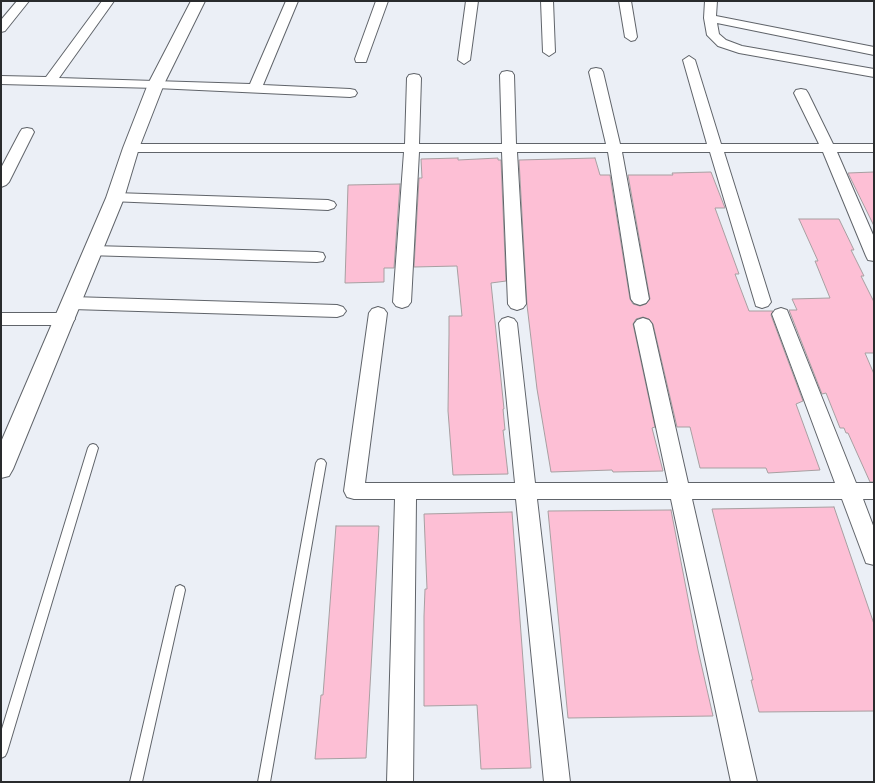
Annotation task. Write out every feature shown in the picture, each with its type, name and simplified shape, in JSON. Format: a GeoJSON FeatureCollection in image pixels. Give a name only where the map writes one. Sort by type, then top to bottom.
{"type":"FeatureCollection","features":[{"type":"Feature","properties":{"kind":"street"},"geometry":{"type":"LineString","coordinates":[[1,28],[23,1]]}},
{"type":"Feature","properties":{"kind":"street"},"geometry":{"type":"LineString","coordinates":[[50,81],[108,1]]}},
{"type":"Feature","properties":{"kind":"street"},"geometry":{"type":"LineString","coordinates":[[1,469],[69,311],[115,198],[131,148],[156,84],[198,1]]}},
{"type":"Feature","properties":{"kind":"street"},"geometry":{"type":"LineString","coordinates":[[255,88],[292,1]]}},
{"type":"Feature","properties":{"kind":"street"},"geometry":{"type":"LineString","coordinates":[[361,59],[382,1]]}},
{"type":"Feature","properties":{"kind":"street"},"geometry":{"type":"LineString","coordinates":[[464,60],[472,1]]}},
{"type":"Feature","properties":{"kind":"street"},"geometry":{"type":"LineString","coordinates":[[547,1],[549,52]]}},
{"type":"Feature","properties":{"kind":"street"},"geometry":{"type":"LineString","coordinates":[[625,1],[631,37]]}},
{"type":"Feature","properties":{"kind":"street"},"geometry":{"type":"LineString","coordinates":[[711,1],[710,18],[714,35],[722,43],[739,49],[784,58],[874,73]]}},
{"type":"Feature","properties":{"kind":"street"},"geometry":{"type":"LineString","coordinates":[[710,18],[874,51]]}},
{"type":"Feature","properties":{"kind":"street"},"geometry":{"type":"LineString","coordinates":[[689,60],[762,302]]}},
{"type":"Feature","properties":{"kind":"street"},"geometry":{"type":"LineString","coordinates":[[596,72],[614,147],[640,299]]}},
{"type":"Feature","properties":{"kind":"street"},"geometry":{"type":"LineString","coordinates":[[507,74],[509,148],[517,304]]}},
{"type":"Feature","properties":{"kind":"street"},"geometry":{"type":"LineString","coordinates":[[402,302],[412,147],[414,78]]}},
{"type":"Feature","properties":{"kind":"street"},"geometry":{"type":"LineString","coordinates":[[1,80],[156,84],[350,92]]}},
{"type":"Feature","properties":{"kind":"street"},"geometry":{"type":"LineString","coordinates":[[801,93],[828,148],[874,256]]}},
{"type":"Feature","properties":{"kind":"street"},"geometry":{"type":"LineString","coordinates":[[1,182],[27,132]]}},
{"type":"Feature","properties":{"kind":"street"},"geometry":{"type":"LineString","coordinates":[[131,148],[874,148]]}},
{"type":"Feature","properties":{"kind":"street"},"geometry":{"type":"LineString","coordinates":[[115,198],[328,205]]}},
{"type":"Feature","properties":{"kind":"street"},"geometry":{"type":"LineString","coordinates":[[93,251],[318,257]]}},
{"type":"Feature","properties":{"kind":"street"},"geometry":{"type":"LineString","coordinates":[[1,319],[69,311],[337,311]]}},
{"type":"Feature","properties":{"kind":"street"},"geometry":{"type":"LineString","coordinates":[[378,313],[354,490],[874,491]]}},
{"type":"Feature","properties":{"kind":"street"},"geometry":{"type":"LineString","coordinates":[[781,314],[874,556]]}},
{"type":"Feature","properties":{"kind":"street"},"geometry":{"type":"LineString","coordinates":[[508,323],[557,782]]}},
{"type":"Feature","properties":{"kind":"street"},"geometry":{"type":"LineString","coordinates":[[643,324],[744,782]]}},
{"type":"Feature","properties":{"kind":"street"},"geometry":{"type":"LineString","coordinates":[[400,782],[406,491]]}},
{"type":"Feature","properties":{"kind":"lane"},"geometry":{"type":"LineString","coordinates":[[1,752],[93,448]]}},
{"type":"Feature","properties":{"kind":"lane"},"geometry":{"type":"LineString","coordinates":[[264,782],[321,463]]}},
{"type":"Feature","properties":{"kind":"lane"},"geometry":{"type":"LineString","coordinates":[[136,782],[180,590]]}},
{"type":"Feature","properties":{"kind":"building"},"geometry":{"type":"Polygon","coordinates":[[[458,158],[458,160],[498,158],[498,160],[501,160],[506,281],[491,283],[504,409],[505,430],[503,430],[508,474],[453,475],[448,411],[449,316],[462,316],[457,266],[414,267],[419,178],[422,178],[421,159],[458,158]]]}},
{"type":"Feature","properties":{"kind":"building"},"geometry":{"type":"Polygon","coordinates":[[[595,158],[600,175],[610,175],[630,299],[633,304],[640,306],[646,304],[650,299],[628,175],[673,175],[672,173],[711,172],[725,208],[715,208],[739,274],[735,274],[749,311],[773,311],[771,315],[803,401],[796,404],[820,470],[768,473],[766,468],[700,468],[690,427],[677,427],[653,324],[649,319],[643,317],[636,319],[633,324],[655,427],[652,428],[663,471],[613,472],[612,470],[551,472],[537,389],[527,305],[519,160],[595,158]]]}},
{"type":"Feature","properties":{"kind":"building"},"geometry":{"type":"Polygon","coordinates":[[[874,172],[874,226],[848,173],[874,172]]]}},
{"type":"Feature","properties":{"kind":"building"},"geometry":{"type":"Polygon","coordinates":[[[400,184],[394,268],[384,268],[384,282],[345,283],[348,185],[400,184]]]}},
{"type":"Feature","properties":{"kind":"building"},"geometry":{"type":"Polygon","coordinates":[[[799,219],[839,219],[854,250],[851,250],[864,276],[861,276],[874,302],[874,353],[865,353],[874,374],[874,482],[870,482],[848,433],[846,433],[844,428],[840,428],[826,393],[822,394],[789,310],[797,310],[792,299],[830,298],[815,261],[818,261],[799,219]]]}},
{"type":"Feature","properties":{"kind":"building"},"geometry":{"type":"Polygon","coordinates":[[[834,507],[874,624],[874,711],[759,712],[751,680],[753,680],[712,509],[834,507]]]}},
{"type":"Feature","properties":{"kind":"building"},"geometry":{"type":"Polygon","coordinates":[[[671,510],[698,650],[713,716],[568,718],[548,511],[671,510]]]}},
{"type":"Feature","properties":{"kind":"building"},"geometry":{"type":"Polygon","coordinates":[[[512,512],[531,768],[481,769],[477,705],[424,706],[424,616],[425,589],[427,589],[424,514],[512,512]]]}},
{"type":"Feature","properties":{"kind":"building"},"geometry":{"type":"Polygon","coordinates":[[[336,526],[379,526],[366,758],[315,759],[321,695],[323,695],[336,526]]]}}]}
